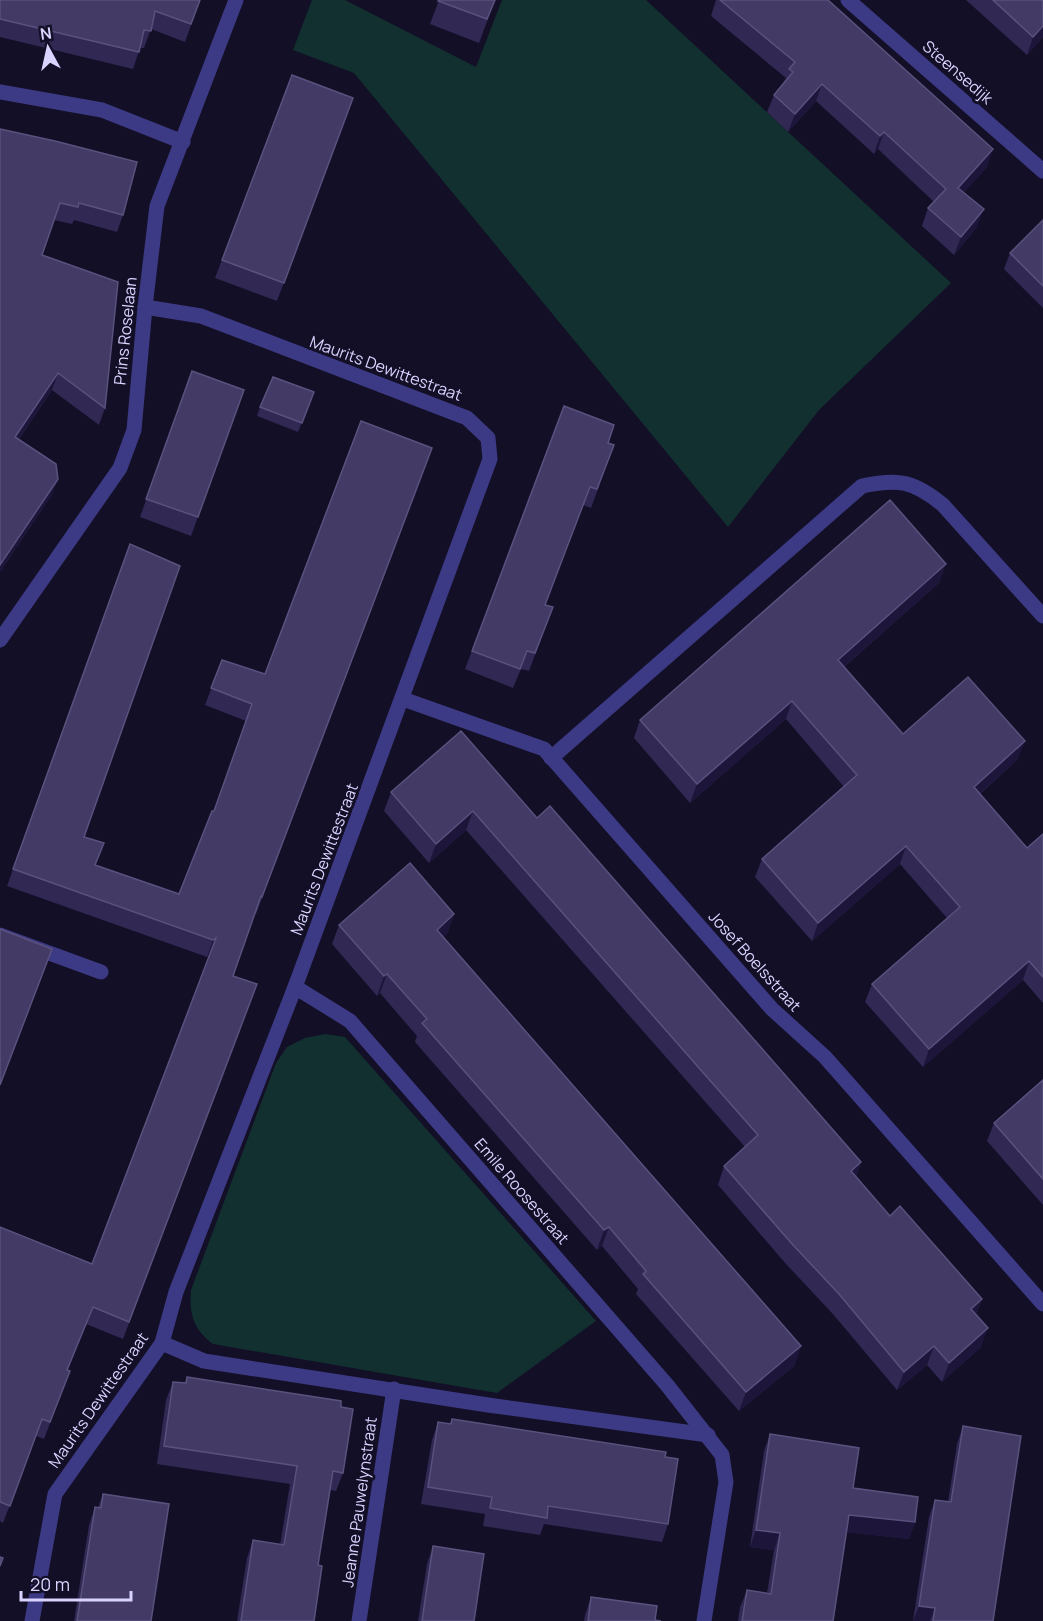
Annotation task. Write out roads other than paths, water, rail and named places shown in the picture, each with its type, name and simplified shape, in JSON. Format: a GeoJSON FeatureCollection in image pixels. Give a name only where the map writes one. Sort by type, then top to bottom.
{"type":"FeatureCollection","features":[{"type":"Feature","properties":{"kind":"street","name":"Prins Roselaan"},"geometry":{"type":"LineString","coordinates":[[0,640],[120,468],[134,429],[157,206],[236,0]]}},
{"type":"Feature","properties":{"kind":"street","name":"Steensedijk"},"geometry":{"type":"LineString","coordinates":[[848,0],[1040,163]]}},
{"type":"Feature","properties":{"kind":"street"},"geometry":{"type":"LineString","coordinates":[[0,92],[102,110],[183,142]]}},
{"type":"Feature","properties":{"kind":"street","name":"Maurits Dewittestraat"},"geometry":{"type":"LineString","coordinates":[[32,1621],[55,1494],[162,1343],[176,1292],[295,987],[490,459],[488,438],[467,418],[201,316],[145,307]]}},
{"type":"Feature","properties":{"kind":"street"},"geometry":{"type":"LineString","coordinates":[[551,758],[862,486],[883,481],[905,482],[925,490],[943,505],[1043,616]]}},
{"type":"Feature","properties":{"kind":"street","name":"Josef Boelsstraat"},"geometry":{"type":"LineString","coordinates":[[403,699],[544,749],[772,1009],[825,1057],[1043,1304]]}},
{"type":"Feature","properties":{"kind":"street"},"geometry":{"type":"LineString","coordinates":[[0,935],[101,972]]}},
{"type":"Feature","properties":{"kind":"street","name":"Emile Roosestraat"},"geometry":{"type":"LineString","coordinates":[[295,987],[350,1021],[667,1384],[722,1455],[726,1482],[704,1621]]}},
{"type":"Feature","properties":{"kind":"street"},"geometry":{"type":"LineString","coordinates":[[162,1343],[204,1361],[488,1405],[708,1435]]}},
{"type":"Feature","properties":{"kind":"street","name":"Jeanne Pauwelynstraat"},"geometry":{"type":"LineString","coordinates":[[359,1621],[394,1389]]}}]}
